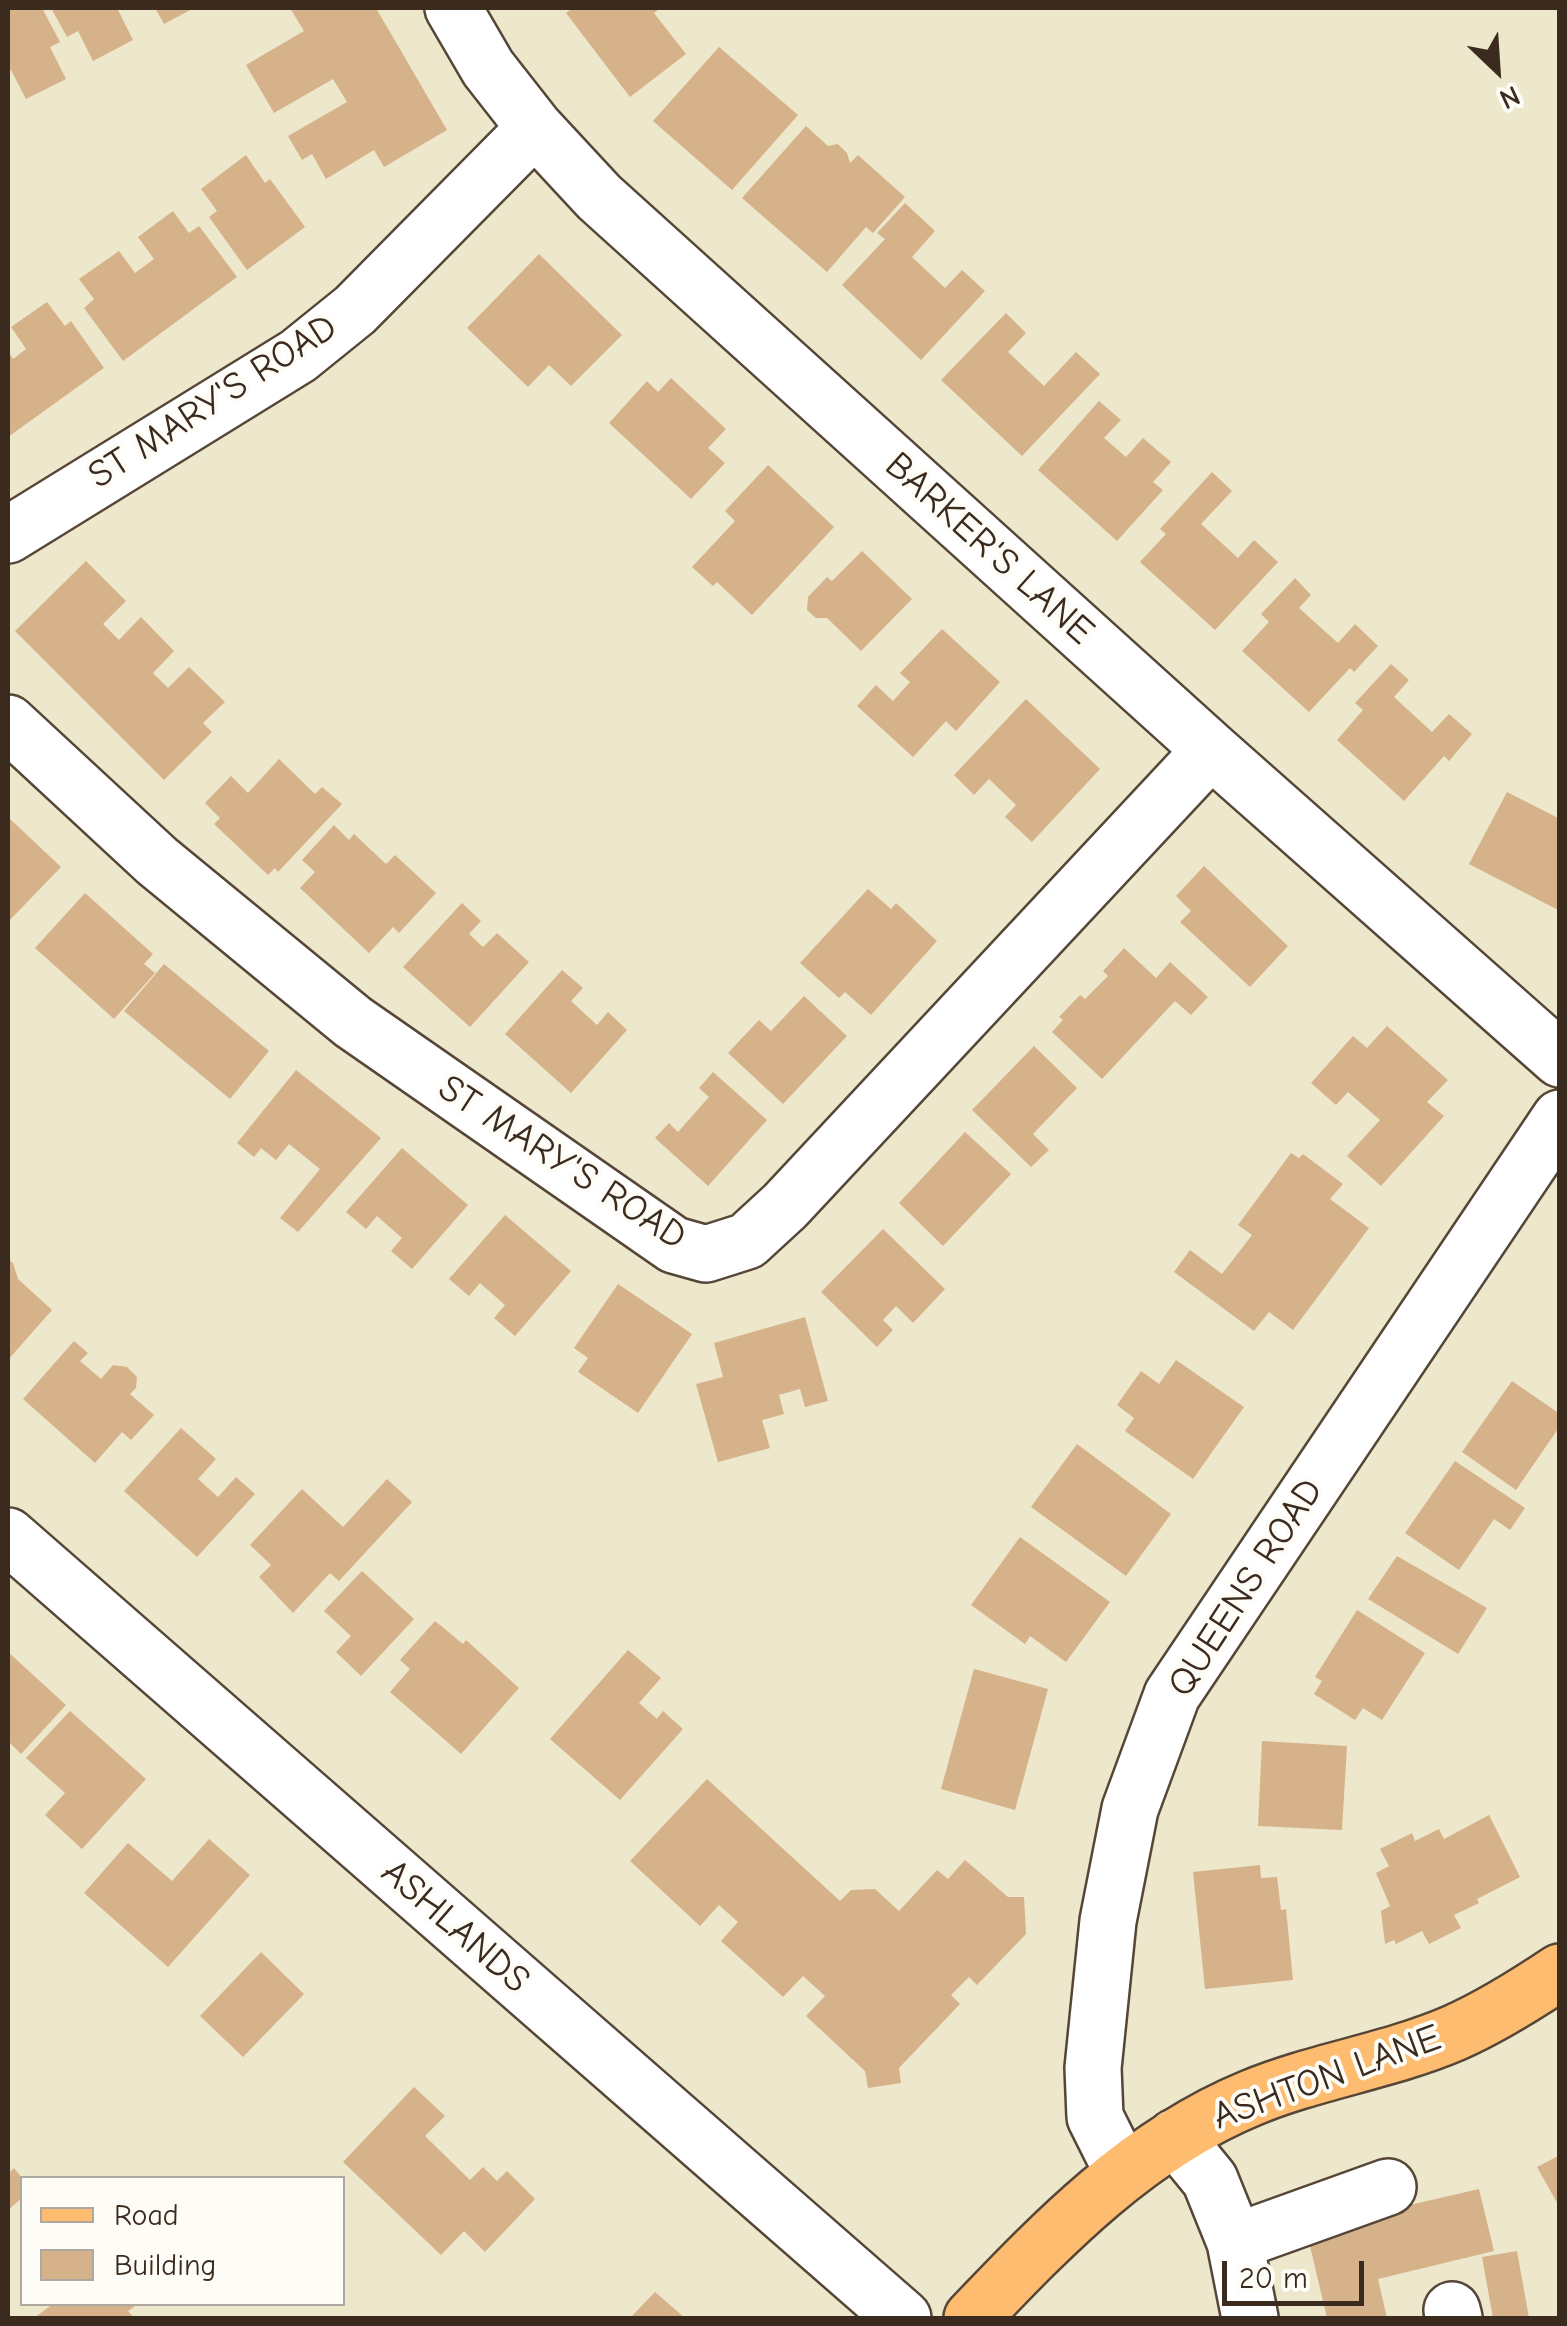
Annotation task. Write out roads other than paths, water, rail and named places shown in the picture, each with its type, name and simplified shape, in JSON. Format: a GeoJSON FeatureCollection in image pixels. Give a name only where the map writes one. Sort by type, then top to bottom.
{"type":"FeatureCollection","features":[{"type":"Feature","properties":{"kind":"main road","name":"ASHTON LANE"},"geometry":{"type":"LineString","coordinates":[[972,2318],[1027,2261],[1123,2173],[1175,2137],[1251,2098],[1455,2033],[1560,1972]]}},
{"type":"Feature","properties":{"kind":"street","name":"BARKER'S LANE"},"geometry":{"type":"LineString","coordinates":[[453,8],[488,68],[599,197],[1210,750],[1560,1059]]}},
{"type":"Feature","properties":{"kind":"street","name":"ST MARY'S ROAD"},"geometry":{"type":"LineString","coordinates":[[8,536],[298,356],[355,310],[536,128]]}},
{"type":"Feature","properties":{"kind":"street","name":"ST MARY'S ROAD"},"geometry":{"type":"LineString","coordinates":[[8,723],[157,861],[353,1022],[674,1245],[706,1254],[747,1242],[785,1206],[1210,750]]}},
{"type":"Feature","properties":{"kind":"street","name":"QUEENS ROAD"},"geometry":{"type":"LineString","coordinates":[[1123,2173],[1096,2116],[1093,2068],[1108,1922],[1130,1809],[1172,1694],[1560,1118]]}},
{"type":"Feature","properties":{"kind":"street","name":"ASHLANDS"},"geometry":{"type":"LineString","coordinates":[[8,1536],[903,2318]]}},
{"type":"Feature","properties":{"kind":"street"},"geometry":{"type":"LineString","coordinates":[[1175,2137],[1210,2180],[1235,2242],[1250,2318]]}},
{"type":"Feature","properties":{"kind":"street"},"geometry":{"type":"LineString","coordinates":[[1235,2242],[1388,2186]]}}]}
